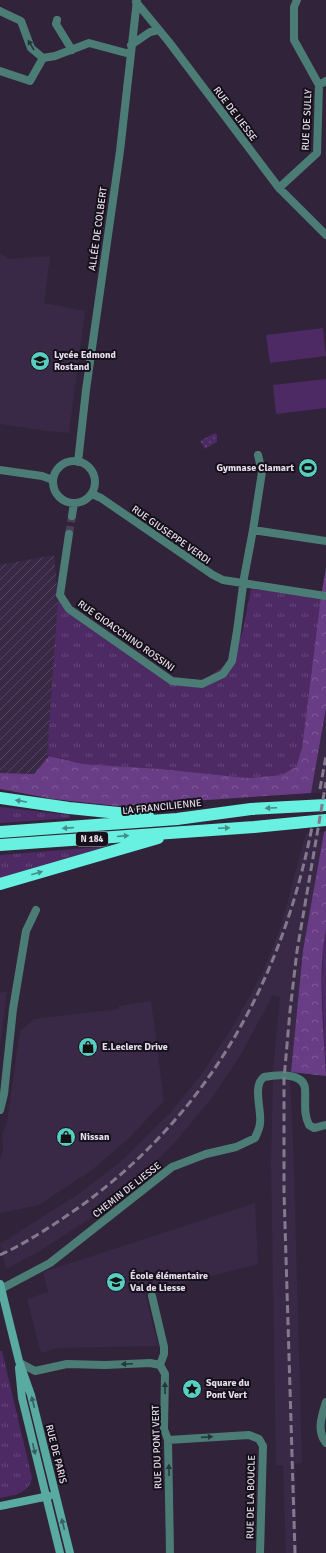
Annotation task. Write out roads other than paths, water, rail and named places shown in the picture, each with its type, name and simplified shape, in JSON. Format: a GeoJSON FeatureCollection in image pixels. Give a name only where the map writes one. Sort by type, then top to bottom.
{"type":"FeatureCollection","features":[{"type":"Feature","properties":{"kind":"highway"},"geometry":{"type":"LineString","coordinates":[[0,798],[69,808],[177,819]]}},
{"type":"Feature","properties":{"kind":"highway","name":"LA FRANCILIENNE"},"geometry":{"type":"LineString","coordinates":[[0,832],[177,819],[251,810],[326,805]]}},
{"type":"Feature","properties":{"kind":"highway","name":"N 184"},"geometry":{"type":"LineString","coordinates":[[0,845],[326,820]]}},
{"type":"Feature","properties":{"kind":"highway"},"geometry":{"type":"LineString","coordinates":[[0,884],[185,831]]}},
{"type":"Feature","properties":{"kind":"main road","name":"RUE DE PARIS"},"geometry":{"type":"LineString","coordinates":[[1,1287],[19,1362],[31,1395],[70,1553]]}},
{"type":"Feature","properties":{"kind":"main road","name":"RUE DE PARIS"},"geometry":{"type":"LineString","coordinates":[[19,1362],[22,1398],[60,1553]]}},
{"type":"Feature","properties":{"kind":"main road"},"geometry":{"type":"LineString","coordinates":[[0,1506],[56,1494]]}},
{"type":"Feature","properties":{"kind":"street","name":"RUE DE SULLY"},"geometry":{"type":"LineString","coordinates":[[279,188],[317,153],[323,83],[294,40],[294,7],[297,0]]}},
{"type":"Feature","properties":{"kind":"street","name":"RUE DE LIESSE"},"geometry":{"type":"LineString","coordinates":[[136,1],[279,188],[326,235]]}},
{"type":"Feature","properties":{"kind":"street","name":"ALLÉE DE COLBERT"},"geometry":{"type":"LineString","coordinates":[[78,462],[86,390],[120,151],[136,1]]}},
{"type":"Feature","properties":{"kind":"street"},"geometry":{"type":"LineString","coordinates":[[0,11],[21,22],[31,48],[43,58],[56,56],[89,43],[130,54]]}},
{"type":"Feature","properties":{"kind":"street"},"geometry":{"type":"LineString","coordinates":[[57,20],[56,24],[72,50]]}},
{"type":"Feature","properties":{"kind":"street"},"geometry":{"type":"LineString","coordinates":[[132,45],[150,32],[159,30]]}},
{"type":"Feature","properties":{"kind":"street"},"geometry":{"type":"LineString","coordinates":[[0,70],[30,81],[43,58]]}},
{"type":"Feature","properties":{"kind":"street","name":"RUE GIOACCHINO ROSSINI"},"geometry":{"type":"LineString","coordinates":[[69,534],[60,595],[69,609],[172,681],[202,684],[223,674],[232,661],[243,583],[262,472],[258,456]]}},
{"type":"Feature","properties":{"kind":"street"},"geometry":{"type":"LineString","coordinates":[[78,462],[85,464],[90,469],[94,475],[95,482],[92,494],[85,500],[74,503],[64,500],[58,495],[53,480],[58,468],[64,464],[78,462]]}},
{"type":"Feature","properties":{"kind":"street"},"geometry":{"type":"LineString","coordinates":[[0,470],[42,476],[53,480]]}},
{"type":"Feature","properties":{"kind":"street","name":"RUE GIUSEPPE VERDI"},"geometry":{"type":"LineString","coordinates":[[92,494],[101,498],[213,576],[223,580],[326,596]]}},
{"type":"Feature","properties":{"kind":"street"},"geometry":{"type":"LineString","coordinates":[[72,516],[74,503]]}},
{"type":"Feature","properties":{"kind":"street"},"geometry":{"type":"LineString","coordinates":[[253,530],[326,541]]}},
{"type":"Feature","properties":{"kind":"street"},"geometry":{"type":"LineString","coordinates":[[0,1110],[4,1094],[13,1010],[26,931],[36,910]]}},
{"type":"Feature","properties":{"kind":"street","name":"CHEMIN DE LIESSE"},"geometry":{"type":"LineString","coordinates":[[1,1287],[50,1263],[172,1167],[206,1154],[236,1147],[255,1138],[260,1124],[259,1082],[264,1077],[290,1076],[300,1080],[305,1087],[304,1112],[309,1125],[314,1128],[326,1125]]}},
{"type":"Feature","properties":{"kind":"street","name":"RUE DU PONT VERT"},"geometry":{"type":"LineString","coordinates":[[152,1296],[164,1347],[164,1354],[160,1366],[165,1374],[164,1429],[168,1440],[170,1553]]}},
{"type":"Feature","properties":{"kind":"street"},"geometry":{"type":"LineString","coordinates":[[19,1362],[36,1371],[59,1365],[150,1363],[160,1366]]}},
{"type":"Feature","properties":{"kind":"street"},"geometry":{"type":"LineString","coordinates":[[326,1402],[320,1420],[323,1439],[326,1443]]}},
{"type":"Feature","properties":{"kind":"street","name":"RUE DE LA BOUCLE"},"geometry":{"type":"LineString","coordinates":[[168,1440],[249,1435],[259,1439],[263,1446],[260,1553]]}},
{"type":"Feature","properties":{"kind":"tunnel"},"geometry":{"type":"LineString","coordinates":[[69,534],[72,516]]}},
{"type":"Feature","properties":{"kind":"railway"},"geometry":{"type":"LineString","coordinates":[[320,789],[326,756]]}},
{"type":"Feature","properties":{"kind":"railway"},"geometry":{"type":"LineString","coordinates":[[295,1553],[284,1192],[284,1079],[297,951],[326,782]]}},
{"type":"Feature","properties":{"kind":"railway"},"geometry":{"type":"LineString","coordinates":[[0,1255],[11,1250],[65,1217],[85,1203],[130,1166],[169,1126],[204,1083],[234,1037],[260,988],[282,937],[299,883],[312,827]]}},
{"type":"Feature","properties":{"kind":"place","name":"Lycée Edmond Rostand"},"geometry":{"type":"Point","coordinates":[40,361]}},
{"type":"Feature","properties":{"kind":"place","name":"Gymnase Clamart"},"geometry":{"type":"Point","coordinates":[308,468]}},
{"type":"Feature","properties":{"kind":"place","name":"E.Leclerc Drive"},"geometry":{"type":"Point","coordinates":[88,1047]}},
{"type":"Feature","properties":{"kind":"place","name":"Nissan"},"geometry":{"type":"Point","coordinates":[66,1137]}},
{"type":"Feature","properties":{"kind":"place","name":"École élémentaire Val de Liesse"},"geometry":{"type":"Point","coordinates":[116,1282]}},
{"type":"Feature","properties":{"kind":"place","name":"Square du Pont Vert"},"geometry":{"type":"Point","coordinates":[192,1389]}}]}
